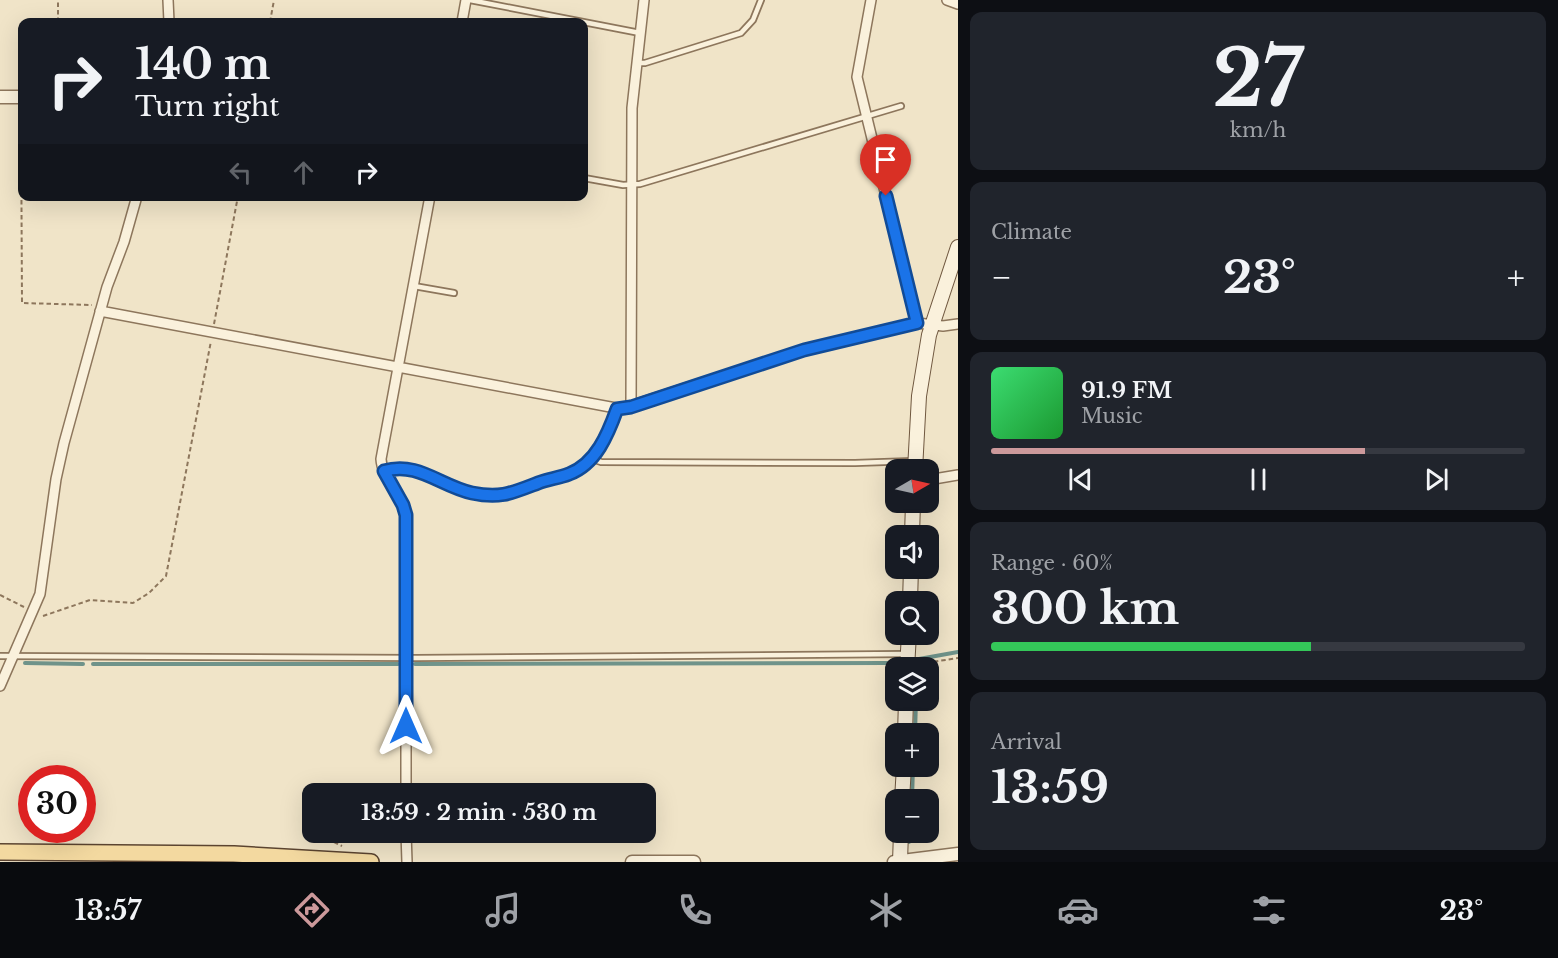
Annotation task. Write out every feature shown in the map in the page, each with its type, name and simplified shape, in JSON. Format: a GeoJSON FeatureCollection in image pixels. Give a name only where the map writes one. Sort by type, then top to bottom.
{"type":"FeatureCollection","features":[{"type":"Feature","properties":{"kind":"main road"},"geometry":{"type":"LineString","coordinates":[[915,459],[924,324],[958,247]]}},
{"type":"Feature","properties":{"kind":"main road"},"geometry":{"type":"LineString","coordinates":[[900,862],[901,843]]}},
{"type":"Feature","properties":{"kind":"main road"},"geometry":{"type":"LineString","coordinates":[[0,852],[234,854],[369,862]]}},
{"type":"Feature","properties":{"kind":"street"},"geometry":{"type":"LineString","coordinates":[[168,0],[169,18]]}},
{"type":"Feature","properties":{"kind":"street"},"geometry":{"type":"LineString","coordinates":[[463,18],[468,0]]}},
{"type":"Feature","properties":{"kind":"street"},"geometry":{"type":"LineString","coordinates":[[631,407],[632,99],[644,0]]}},
{"type":"Feature","properties":{"kind":"street"},"geometry":{"type":"LineString","coordinates":[[871,0],[856,71],[924,324]]}},
{"type":"Feature","properties":{"kind":"street"},"geometry":{"type":"LineString","coordinates":[[947,0],[958,4]]}},
{"type":"Feature","properties":{"kind":"street"},"geometry":{"type":"LineString","coordinates":[[0,97],[18,98]]}},
{"type":"Feature","properties":{"kind":"street"},"geometry":{"type":"LineString","coordinates":[[0,686],[34,612],[42,579],[56,480],[101,309],[135,201]]}},
{"type":"Feature","properties":{"kind":"street"},"geometry":{"type":"LineString","coordinates":[[406,783],[406,515],[384,471],[381,459],[429,201]]}},
{"type":"Feature","properties":{"kind":"street"},"geometry":{"type":"LineString","coordinates":[[101,309],[212,334],[617,409],[631,407],[804,350],[924,324],[958,324]]}},
{"type":"Feature","properties":{"kind":"street"},"geometry":{"type":"LineString","coordinates":[[384,471],[393,468],[420,470],[470,492],[505,496],[571,474],[591,459],[605,440],[617,409]]}},
{"type":"Feature","properties":{"kind":"street"},"geometry":{"type":"LineString","coordinates":[[939,478],[958,475]]}},
{"type":"Feature","properties":{"kind":"street"},"geometry":{"type":"LineString","coordinates":[[406,843],[407,862]]}},
{"type":"Feature","properties":{"kind":"street"},"geometry":{"type":"LineString","coordinates":[[894,862],[958,854]]}},
{"type":"Feature","properties":{"kind":"street"},"geometry":{"type":"LineString","coordinates":[[369,862],[378,862]]}},
{"type":"Feature","properties":{"kind":"street"},"geometry":{"type":"LineString","coordinates":[[632,862],[694,862]]}},
{"type":"Feature","properties":{"kind":"lane"},"geometry":{"type":"LineString","coordinates":[[468,0],[562,18]]}},
{"type":"Feature","properties":{"kind":"lane"},"geometry":{"type":"LineString","coordinates":[[637,63],[645,63],[741,33],[753,20],[761,0]]}},
{"type":"Feature","properties":{"kind":"lane"},"geometry":{"type":"LineString","coordinates":[[588,23],[640,33]]}},
{"type":"Feature","properties":{"kind":"lane"},"geometry":{"type":"LineString","coordinates":[[588,179],[632,186],[867,118],[901,106]]}},
{"type":"Feature","properties":{"kind":"lane"},"geometry":{"type":"LineString","coordinates":[[414,286],[454,293]]}},
{"type":"Feature","properties":{"kind":"lane"},"geometry":{"type":"LineString","coordinates":[[591,459],[601,462],[885,465]]}},
{"type":"Feature","properties":{"kind":"lane"},"geometry":{"type":"LineString","coordinates":[[0,656],[885,662]]}},
{"type":"Feature","properties":{"kind":"path"},"geometry":{"type":"LineString","coordinates":[[58,0],[58,18]]}},
{"type":"Feature","properties":{"kind":"path"},"geometry":{"type":"LineString","coordinates":[[271,18],[274,0]]}},
{"type":"Feature","properties":{"kind":"path"},"geometry":{"type":"LineString","coordinates":[[22,201],[22,303],[101,309]]}},
{"type":"Feature","properties":{"kind":"path"},"geometry":{"type":"LineString","coordinates":[[0,595],[34,612],[50,615],[90,600],[133,603],[149,593],[166,576],[237,201]]}},
{"type":"Feature","properties":{"kind":"path"},"geometry":{"type":"LineString","coordinates":[[939,660],[958,658]]}},
{"type":"Feature","properties":{"kind":"waterway"},"geometry":{"type":"LineString","coordinates":[[930,657],[958,652]]}},
{"type":"Feature","properties":{"kind":"waterway"},"geometry":{"type":"LineString","coordinates":[[25,663],[83,664]]}},
{"type":"Feature","properties":{"kind":"waterway"},"geometry":{"type":"LineString","coordinates":[[415,664],[885,663]]}},
{"type":"Feature","properties":{"kind":"waterway"},"geometry":{"type":"LineString","coordinates":[[93,664],[398,664]]}},
{"type":"Feature","properties":{"kind":"waterway"},"geometry":{"type":"LineString","coordinates":[[915,723],[916,711]]}},
{"type":"Feature","properties":{"kind":"waterway"},"geometry":{"type":"LineString","coordinates":[[912,789],[913,777]]}},
{"type":"Feature","properties":{"kind":"route"},"geometry":{"type":"LineString","coordinates":[[406,726],[406,515],[384,471],[393,468],[420,470],[470,492],[509,495],[571,474],[591,459],[605,440],[617,409],[631,407],[804,350],[917,323],[886,196]]}}]}
